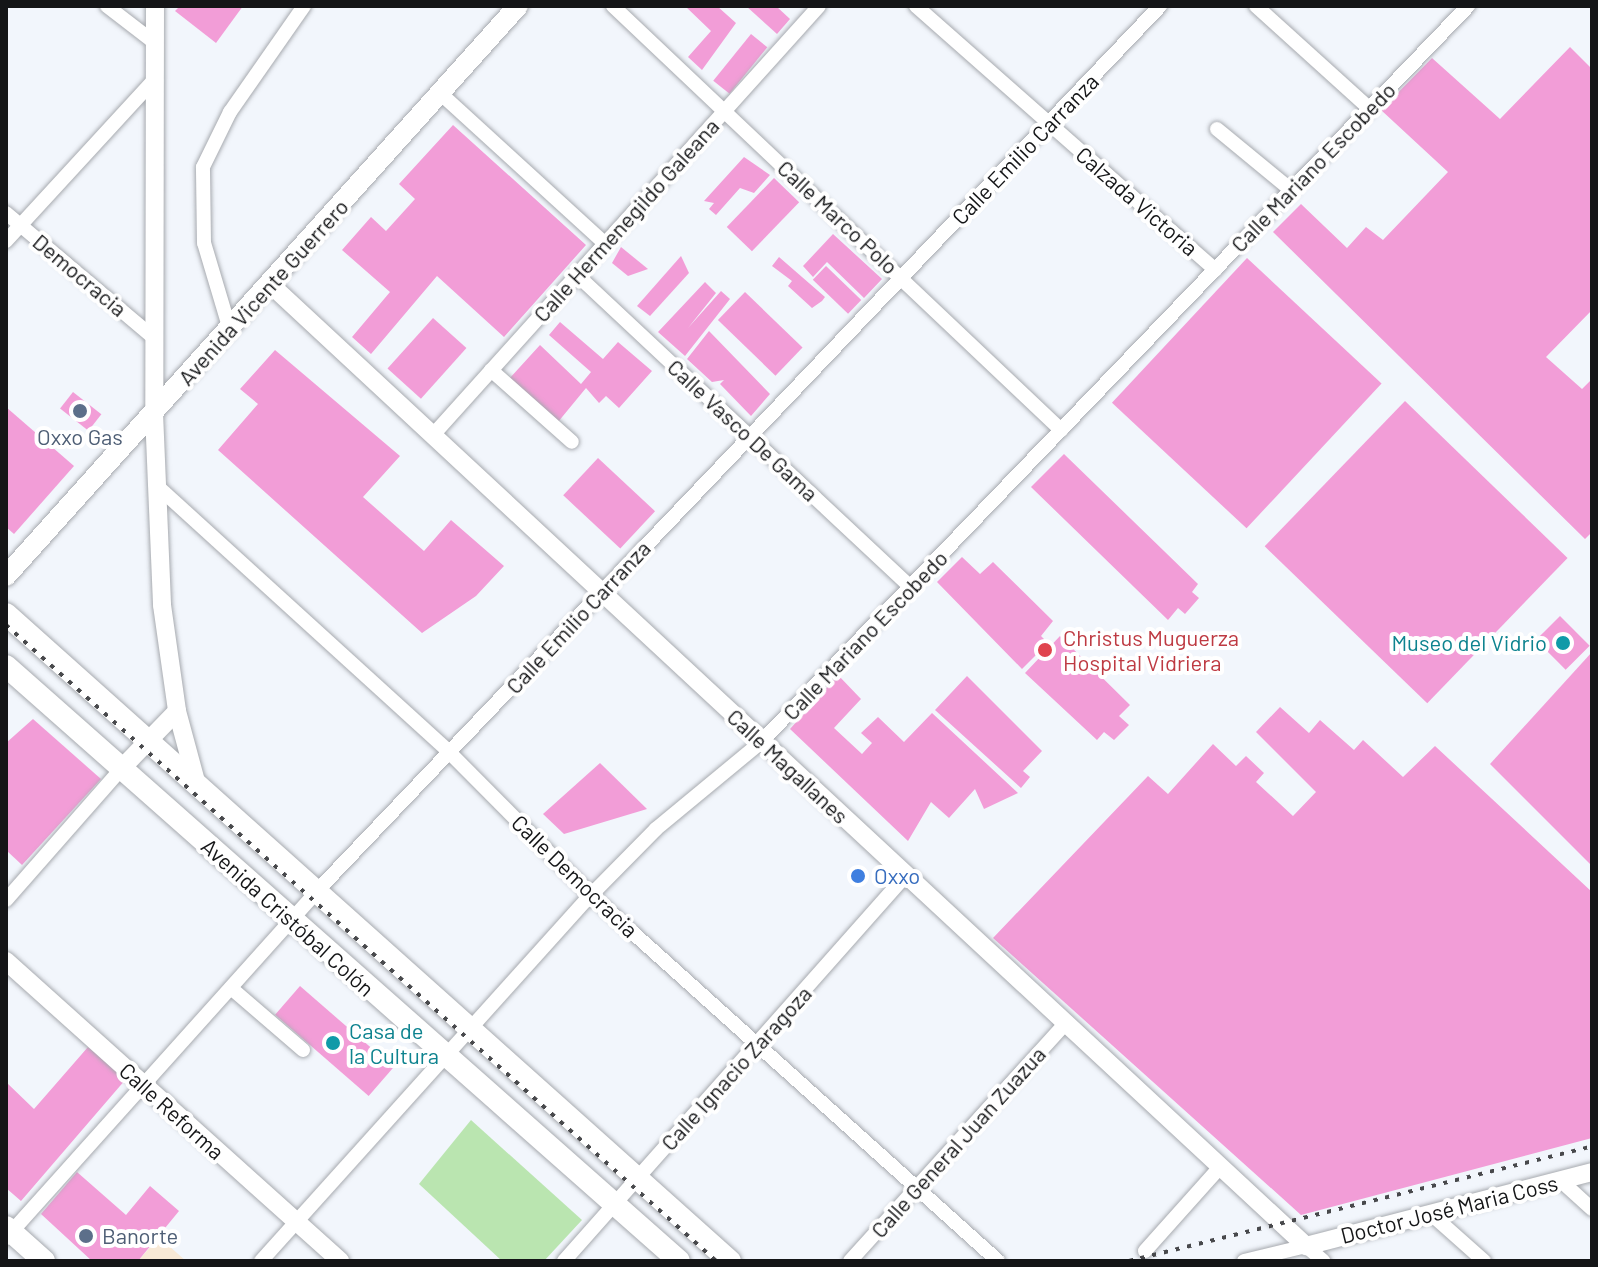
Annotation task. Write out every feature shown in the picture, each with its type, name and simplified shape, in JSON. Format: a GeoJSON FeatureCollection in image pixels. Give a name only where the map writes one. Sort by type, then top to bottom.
{"type":"FeatureCollection","features":[{"type":"Feature","properties":{"kind":"main road","name":"Avenida Vicente Guerrero"},"geometry":{"type":"LineString","coordinates":[[6,576],[518,6]]}},
{"type":"Feature","properties":{"kind":"main road"},"geometry":{"type":"LineString","coordinates":[[6,614],[730,1261]]}},
{"type":"Feature","properties":{"kind":"main road","name":"Avenida Cristóbal Colón"},"geometry":{"type":"LineString","coordinates":[[6,666],[443,1056],[616,1203],[679,1261]]}},
{"type":"Feature","properties":{"kind":"main road"},"geometry":{"type":"LineString","coordinates":[[8,1232],[44,1261]]}},
{"type":"Feature","properties":{"kind":"street"},"geometry":{"type":"LineString","coordinates":[[107,6],[155,43]]}},
{"type":"Feature","properties":{"kind":"street"},"geometry":{"type":"LineString","coordinates":[[155,6],[154,413],[162,605],[177,711],[197,785]]}},
{"type":"Feature","properties":{"kind":"street"},"geometry":{"type":"LineString","coordinates":[[230,330],[204,243],[203,167],[230,112],[304,6]]}},
{"type":"Feature","properties":{"kind":"street","name":"Calle Marco Polo"},"geometry":{"type":"LineString","coordinates":[[613,6],[726,109],[1061,430]]}},
{"type":"Feature","properties":{"kind":"street","name":"Calle Hermenegildo Galeana"},"geometry":{"type":"LineString","coordinates":[[433,435],[819,6]]}},
{"type":"Feature","properties":{"kind":"street","name":"Calzada Victoria"},"geometry":{"type":"LineString","coordinates":[[916,6],[1215,270]]}},
{"type":"Feature","properties":{"kind":"street","name":"Calle Emilio Carranza"},"geometry":{"type":"LineString","coordinates":[[8,1232],[316,892],[1160,6]]}},
{"type":"Feature","properties":{"kind":"street"},"geometry":{"type":"LineString","coordinates":[[1256,6],[1370,109]]}},
{"type":"Feature","properties":{"kind":"street","name":"Calle Mariano Escobedo"},"geometry":{"type":"LineString","coordinates":[[261,1261],[591,895],[656,829],[761,742],[1468,6]]}},
{"type":"Feature","properties":{"kind":"street"},"geometry":{"type":"LineString","coordinates":[[6,241],[155,79]]}},
{"type":"Feature","properties":{"kind":"street"},"geometry":{"type":"LineString","coordinates":[[440,93],[604,243]]}},
{"type":"Feature","properties":{"kind":"street"},"geometry":{"type":"LineString","coordinates":[[1217,129],[1291,190]]}},
{"type":"Feature","properties":{"kind":"street","name":"Democracia"},"geometry":{"type":"LineString","coordinates":[[6,213],[154,338]]}},
{"type":"Feature","properties":{"kind":"street","name":"Calle Vasco De Gama"},"geometry":{"type":"LineString","coordinates":[[576,274],[910,587]]}},
{"type":"Feature","properties":{"kind":"street","name":"Calle Magallanes"},"geometry":{"type":"LineString","coordinates":[[270,284],[1306,1246]]}},
{"type":"Feature","properties":{"kind":"street"},"geometry":{"type":"LineString","coordinates":[[491,370],[572,442]]}},
{"type":"Feature","properties":{"kind":"street","name":"Calle Democracia"},"geometry":{"type":"LineString","coordinates":[[157,486],[449,752],[591,895],[998,1261]]}},
{"type":"Feature","properties":{"kind":"street"},"geometry":{"type":"LineString","coordinates":[[6,900],[122,768],[177,711]]}},
{"type":"Feature","properties":{"kind":"street","name":"Calle Ignacio Zaragoza"},"geometry":{"type":"LineString","coordinates":[[564,1261],[906,875]]}},
{"type":"Feature","properties":{"kind":"street","name":"Calle Reforma"},"geometry":{"type":"LineString","coordinates":[[6,961],[340,1261]]}},
{"type":"Feature","properties":{"kind":"street"},"geometry":{"type":"LineString","coordinates":[[231,988],[303,1050]]}},
{"type":"Feature","properties":{"kind":"street","name":"Calle General Juan Zuazua"},"geometry":{"type":"LineString","coordinates":[[850,1261],[1066,1023]]}},
{"type":"Feature","properties":{"kind":"street"},"geometry":{"type":"LineString","coordinates":[[1145,1251],[1221,1166]]}},
{"type":"Feature","properties":{"kind":"street","name":"Doctor José Maria Coss"},"geometry":{"type":"LineString","coordinates":[[1306,1246],[1592,1172]]}},
{"type":"Feature","properties":{"kind":"street"},"geometry":{"type":"LineString","coordinates":[[1560,1180],[1592,1209]]}},
{"type":"Feature","properties":{"kind":"street"},"geometry":{"type":"LineString","coordinates":[[1431,1214],[1484,1261]]}},
{"type":"Feature","properties":{"kind":"street"},"geometry":{"type":"LineString","coordinates":[[1244,1261],[1306,1246],[1323,1261]]}},
{"type":"Feature","properties":{"kind":"shaded area"},"geometry":{"type":"Polygon","coordinates":[[[159,1237],[186,1261],[138,1261],[159,1237]]]}},
{"type":"Feature","properties":{"kind":"green space"},"geometry":{"type":"Polygon","coordinates":[[[471,1120],[582,1220],[544,1261],[502,1261],[419,1184],[471,1120]]]}},
{"type":"Feature","properties":{"kind":"building"},"geometry":{"type":"Polygon","coordinates":[[[180,6],[243,6],[216,43],[175,11],[180,6]]]}},
{"type":"Feature","properties":{"kind":"building"},"geometry":{"type":"Polygon","coordinates":[[[685,6],[717,6],[736,23],[702,70],[688,57],[711,31],[685,6]]]}},
{"type":"Feature","properties":{"kind":"building"},"geometry":{"type":"Polygon","coordinates":[[[746,6],[776,6],[790,19],[777,34],[746,6]]]}},
{"type":"Feature","properties":{"kind":"building"},"geometry":{"type":"Polygon","coordinates":[[[751,34],[767,47],[730,94],[713,81],[751,34]]]}},
{"type":"Feature","properties":{"kind":"building"},"geometry":{"type":"Polygon","coordinates":[[[1570,47],[1592,69],[1592,310],[1546,357],[1582,389],[1592,379],[1592,532],[1585,539],[1273,232],[1301,204],[1347,248],[1366,227],[1383,240],[1448,172],[1381,110],[1432,58],[1500,119],[1570,47]]]}},
{"type":"Feature","properties":{"kind":"building"},"geometry":{"type":"Polygon","coordinates":[[[453,125],[586,245],[504,337],[437,276],[371,354],[352,337],[390,292],[342,250],[371,217],[386,231],[415,199],[399,184],[453,125]]]}},
{"type":"Feature","properties":{"kind":"building"},"geometry":{"type":"Polygon","coordinates":[[[744,157],[770,175],[754,193],[740,188],[716,215],[709,209],[714,203],[704,201],[744,157]]]}},
{"type":"Feature","properties":{"kind":"building"},"geometry":{"type":"Polygon","coordinates":[[[774,178],[799,202],[752,251],[727,227],[774,178]]]}},
{"type":"Feature","properties":{"kind":"building"},"geometry":{"type":"Polygon","coordinates":[[[833,234],[882,279],[864,298],[827,262],[813,277],[803,266],[833,234]]]}},
{"type":"Feature","properties":{"kind":"building"},"geometry":{"type":"Polygon","coordinates":[[[621,247],[648,269],[628,276],[612,263],[621,247]]]}},
{"type":"Feature","properties":{"kind":"building"},"geometry":{"type":"Polygon","coordinates":[[[681,256],[689,273],[650,316],[637,306],[681,256]]]}},
{"type":"Feature","properties":{"kind":"building"},"geometry":{"type":"Polygon","coordinates":[[[779,257],[825,297],[822,301],[812,308],[788,286],[792,281],[772,266],[779,257]]]}},
{"type":"Feature","properties":{"kind":"building"},"geometry":{"type":"Polygon","coordinates":[[[1247,258],[1382,383],[1247,528],[1112,403],[1247,258]]]}},
{"type":"Feature","properties":{"kind":"building"},"geometry":{"type":"Polygon","coordinates":[[[826,266],[861,300],[848,314],[813,280],[826,266]]]}},
{"type":"Feature","properties":{"kind":"building"},"geometry":{"type":"Polygon","coordinates":[[[705,282],[716,293],[688,328],[721,291],[730,299],[685,356],[658,332],[705,282]]]}},
{"type":"Feature","properties":{"kind":"building"},"geometry":{"type":"Polygon","coordinates":[[[745,292],[803,348],[775,376],[718,320],[745,292]]]}},
{"type":"Feature","properties":{"kind":"building"},"geometry":{"type":"Polygon","coordinates":[[[433,318],[466,348],[421,399],[387,369],[433,318]]]}},
{"type":"Feature","properties":{"kind":"building"},"geometry":{"type":"Polygon","coordinates":[[[560,322],[603,359],[618,342],[652,371],[619,408],[606,396],[599,403],[586,388],[558,422],[509,379],[540,345],[581,384],[591,372],[549,335],[560,322]]]}},
{"type":"Feature","properties":{"kind":"building"},"geometry":{"type":"Polygon","coordinates":[[[709,331],[770,394],[751,416],[720,384],[724,380],[712,382],[687,359],[709,331]]]}},
{"type":"Feature","properties":{"kind":"building"},"geometry":{"type":"Polygon","coordinates":[[[275,350],[400,456],[363,497],[424,551],[451,520],[504,566],[476,596],[422,633],[218,450],[258,404],[240,389],[275,350]]]}},
{"type":"Feature","properties":{"kind":"building","name":"Oxxo Gas"},"geometry":{"type":"Polygon","coordinates":[[[73,392],[101,414],[88,431],[60,409],[73,392]]]}},
{"type":"Feature","properties":{"kind":"building"},"geometry":{"type":"Polygon","coordinates":[[[1405,401],[1568,558],[1427,703],[1265,546],[1405,401]]]}},
{"type":"Feature","properties":{"kind":"building"},"geometry":{"type":"Polygon","coordinates":[[[6,407],[74,466],[14,534],[6,527],[6,407]]]}},
{"type":"Feature","properties":{"kind":"building"},"geometry":{"type":"Polygon","coordinates":[[[1064,454],[1198,584],[1192,592],[1199,598],[1185,614],[1178,608],[1168,620],[1031,487],[1064,454]]]}},
{"type":"Feature","properties":{"kind":"building"},"geometry":{"type":"Polygon","coordinates":[[[598,458],[655,511],[620,548],[563,495],[598,458]]]}},
{"type":"Feature","properties":{"kind":"building"},"geometry":{"type":"Polygon","coordinates":[[[962,557],[980,574],[993,562],[1053,621],[1041,636],[1048,643],[1022,669],[937,582],[962,557]]]}},
{"type":"Feature","properties":{"kind":"building","name":"Museo del Vidrio"},"geometry":{"type":"Polygon","coordinates":[[[1560,616],[1590,646],[1566,670],[1536,640],[1560,616]]]}},
{"type":"Feature","properties":{"kind":"building"},"geometry":{"type":"Polygon","coordinates":[[[1060,636],[1130,705],[1119,716],[1129,725],[1114,740],[1104,732],[1097,740],[1025,673],[1060,636]]]}},
{"type":"Feature","properties":{"kind":"building"},"geometry":{"type":"Polygon","coordinates":[[[1592,652],[1592,866],[1490,764],[1592,652]]]}},
{"type":"Feature","properties":{"kind":"building"},"geometry":{"type":"Polygon","coordinates":[[[838,675],[861,699],[834,728],[862,754],[872,743],[861,733],[878,717],[904,742],[932,713],[1018,793],[984,809],[975,789],[949,818],[931,802],[908,841],[790,729],[838,675]]]}},
{"type":"Feature","properties":{"kind":"building"},"geometry":{"type":"Polygon","coordinates":[[[967,676],[1042,751],[1023,771],[1030,777],[1021,788],[935,710],[967,676]]]}},
{"type":"Feature","properties":{"kind":"building"},"geometry":{"type":"Polygon","coordinates":[[[1280,707],[1309,733],[1320,720],[1354,750],[1363,740],[1403,777],[1435,746],[1592,892],[1592,1138],[1301,1215],[993,938],[1148,776],[1168,794],[1213,744],[1236,766],[1246,756],[1264,773],[1256,782],[1293,816],[1316,792],[1256,732],[1280,707]]]}},
{"type":"Feature","properties":{"kind":"building"},"geometry":{"type":"Polygon","coordinates":[[[33,719],[101,779],[22,865],[6,850],[6,743],[33,719]]]}},
{"type":"Feature","properties":{"kind":"building"},"geometry":{"type":"Polygon","coordinates":[[[600,763],[647,809],[564,834],[543,814],[600,763]]]}},
{"type":"Feature","properties":{"kind":"building"},"geometry":{"type":"Polygon","coordinates":[[[300,986],[394,1067],[369,1096],[275,1015],[300,986]]]}},
{"type":"Feature","properties":{"kind":"building"},"geometry":{"type":"Polygon","coordinates":[[[88,1047],[126,1079],[21,1201],[6,1188],[6,1082],[34,1109],[88,1047]]]}},
{"type":"Feature","properties":{"kind":"building"},"geometry":{"type":"Polygon","coordinates":[[[77,1172],[126,1215],[150,1186],[179,1211],[138,1261],[92,1261],[41,1214],[77,1172]]]}},
{"type":"Feature","properties":{"kind":"railway"},"geometry":{"type":"LineString","coordinates":[[6,625],[716,1261]]}},
{"type":"Feature","properties":{"kind":"railway"},"geometry":{"type":"LineString","coordinates":[[1129,1261],[1592,1146]]}},
{"type":"Feature","properties":{"kind":"place","name":"Oxxo Gas"},"geometry":{"type":"Point","coordinates":[80,411]}},
{"type":"Feature","properties":{"kind":"place","name":"Museo del Vidrio"},"geometry":{"type":"Point","coordinates":[1563,643]}},
{"type":"Feature","properties":{"kind":"place","name":"Christus Muguerza Hospital Vidriera"},"geometry":{"type":"Point","coordinates":[1045,650]}},
{"type":"Feature","properties":{"kind":"place","name":"Oxxo"},"geometry":{"type":"Point","coordinates":[858,876]}},
{"type":"Feature","properties":{"kind":"place","name":"Casa de la Cultura"},"geometry":{"type":"Point","coordinates":[333,1043]}},
{"type":"Feature","properties":{"kind":"place","name":"Banorte"},"geometry":{"type":"Point","coordinates":[86,1236]}}]}
